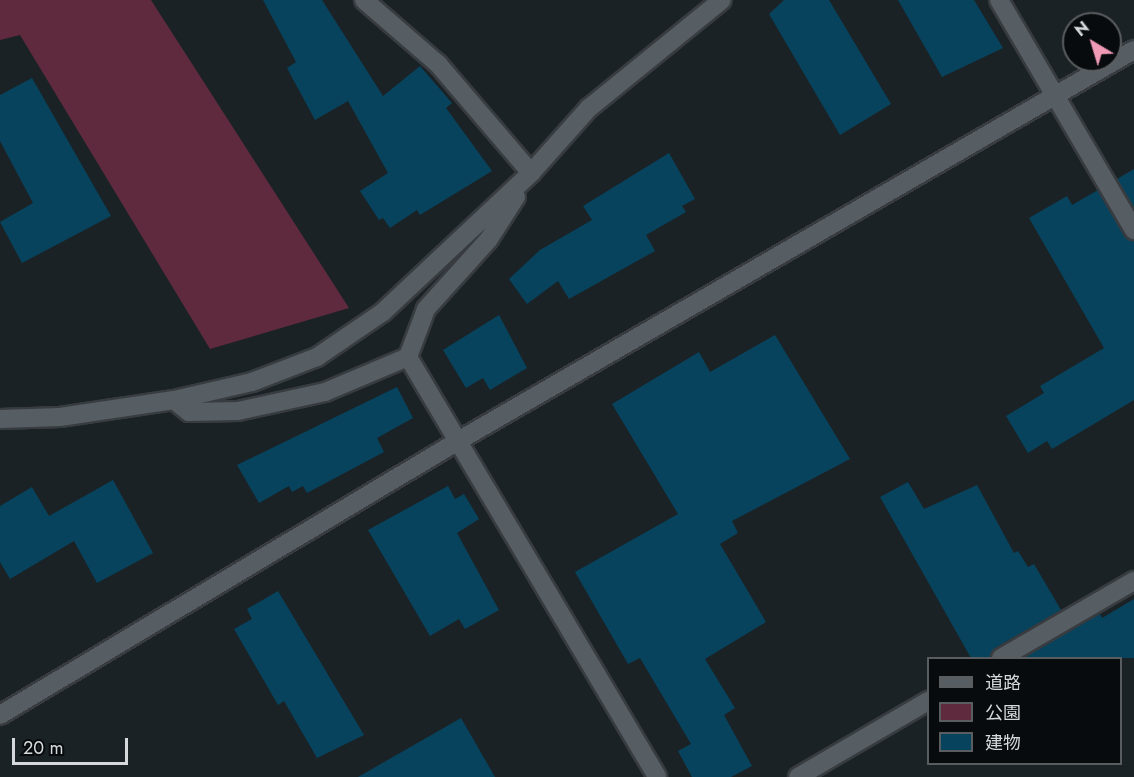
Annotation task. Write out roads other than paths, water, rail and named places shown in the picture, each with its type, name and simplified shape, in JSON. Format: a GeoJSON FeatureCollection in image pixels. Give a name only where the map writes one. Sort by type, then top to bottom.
{"type":"FeatureCollection","features":[{"type":"Feature","properties":{"kind":"street"},"geometry":{"type":"LineString","coordinates":[[364,0],[438,64],[531,173]]}},
{"type":"Feature","properties":{"kind":"street"},"geometry":{"type":"LineString","coordinates":[[0,419],[60,417],[174,400],[252,382],[317,357],[383,312],[531,173],[589,108],[722,0]]}},
{"type":"Feature","properties":{"kind":"street"},"geometry":{"type":"LineString","coordinates":[[999,0],[1134,230]]}},
{"type":"Feature","properties":{"kind":"street"},"geometry":{"type":"LineString","coordinates":[[0,715],[458,441],[1134,50]]}},
{"type":"Feature","properties":{"kind":"street"},"geometry":{"type":"LineString","coordinates":[[174,400],[189,412],[238,411],[325,392],[408,357],[426,309],[489,239],[531,173]]}},
{"type":"Feature","properties":{"kind":"street"},"geometry":{"type":"LineString","coordinates":[[408,357],[657,777]]}},
{"type":"Feature","properties":{"kind":"street"},"geometry":{"type":"LineString","coordinates":[[1003,657],[1134,581]]}},
{"type":"Feature","properties":{"kind":"street"},"geometry":{"type":"LineString","coordinates":[[798,777],[927,702]]}}]}
